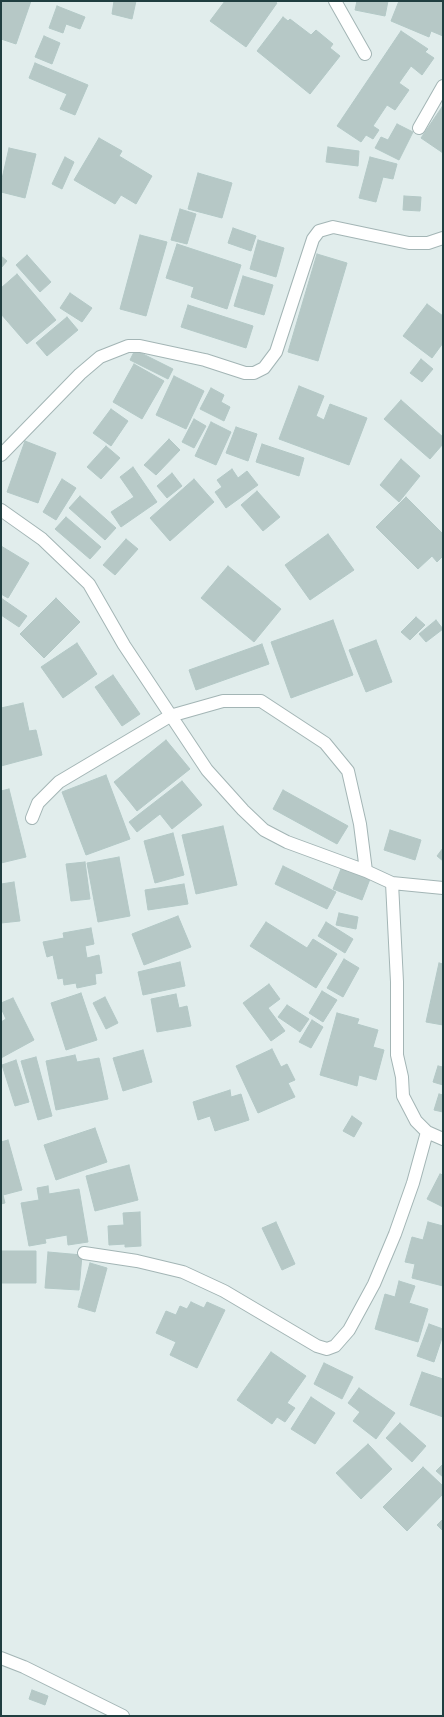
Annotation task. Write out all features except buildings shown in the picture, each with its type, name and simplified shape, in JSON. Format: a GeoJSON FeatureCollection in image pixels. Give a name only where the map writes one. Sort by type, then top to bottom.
{"type":"FeatureCollection","features":[{"type":"Feature","properties":{"kind":"street"},"geometry":{"type":"LineString","coordinates":[[335,1],[365,54]]}},
{"type":"Feature","properties":{"kind":"street"},"geometry":{"type":"LineString","coordinates":[[419,128],[443,86]]}},
{"type":"Feature","properties":{"kind":"street"},"geometry":{"type":"LineString","coordinates":[[1,455],[80,374],[100,357],[128,346],[140,346],[204,360],[245,373],[254,373],[264,368],[276,352],[313,239],[319,231],[332,227],[409,243],[428,243],[443,238]]}},
{"type":"Feature","properties":{"kind":"street"},"geometry":{"type":"LineString","coordinates":[[1,510],[42,539],[89,584],[124,645],[207,770],[243,810],[264,830],[287,842],[366,871],[392,883],[443,888]]}},
{"type":"Feature","properties":{"kind":"street"},"geometry":{"type":"LineString","coordinates":[[32,818],[38,802],[59,782],[170,716],[223,701],[261,701],[325,743],[348,771],[360,824],[366,871]]}},
{"type":"Feature","properties":{"kind":"street"},"geometry":{"type":"LineString","coordinates":[[392,883],[398,982],[397,1055],[402,1077],[403,1096],[416,1121],[427,1132],[443,1139]]}},
{"type":"Feature","properties":{"kind":"street"},"geometry":{"type":"LineString","coordinates":[[84,1253],[137,1261],[183,1272],[230,1295],[317,1346],[327,1349],[335,1346],[348,1330],[374,1284],[400,1220],[427,1132]]}},
{"type":"Feature","properties":{"kind":"street"},"geometry":{"type":"LineString","coordinates":[[1,1658],[24,1667],[123,1716]]}}]}
